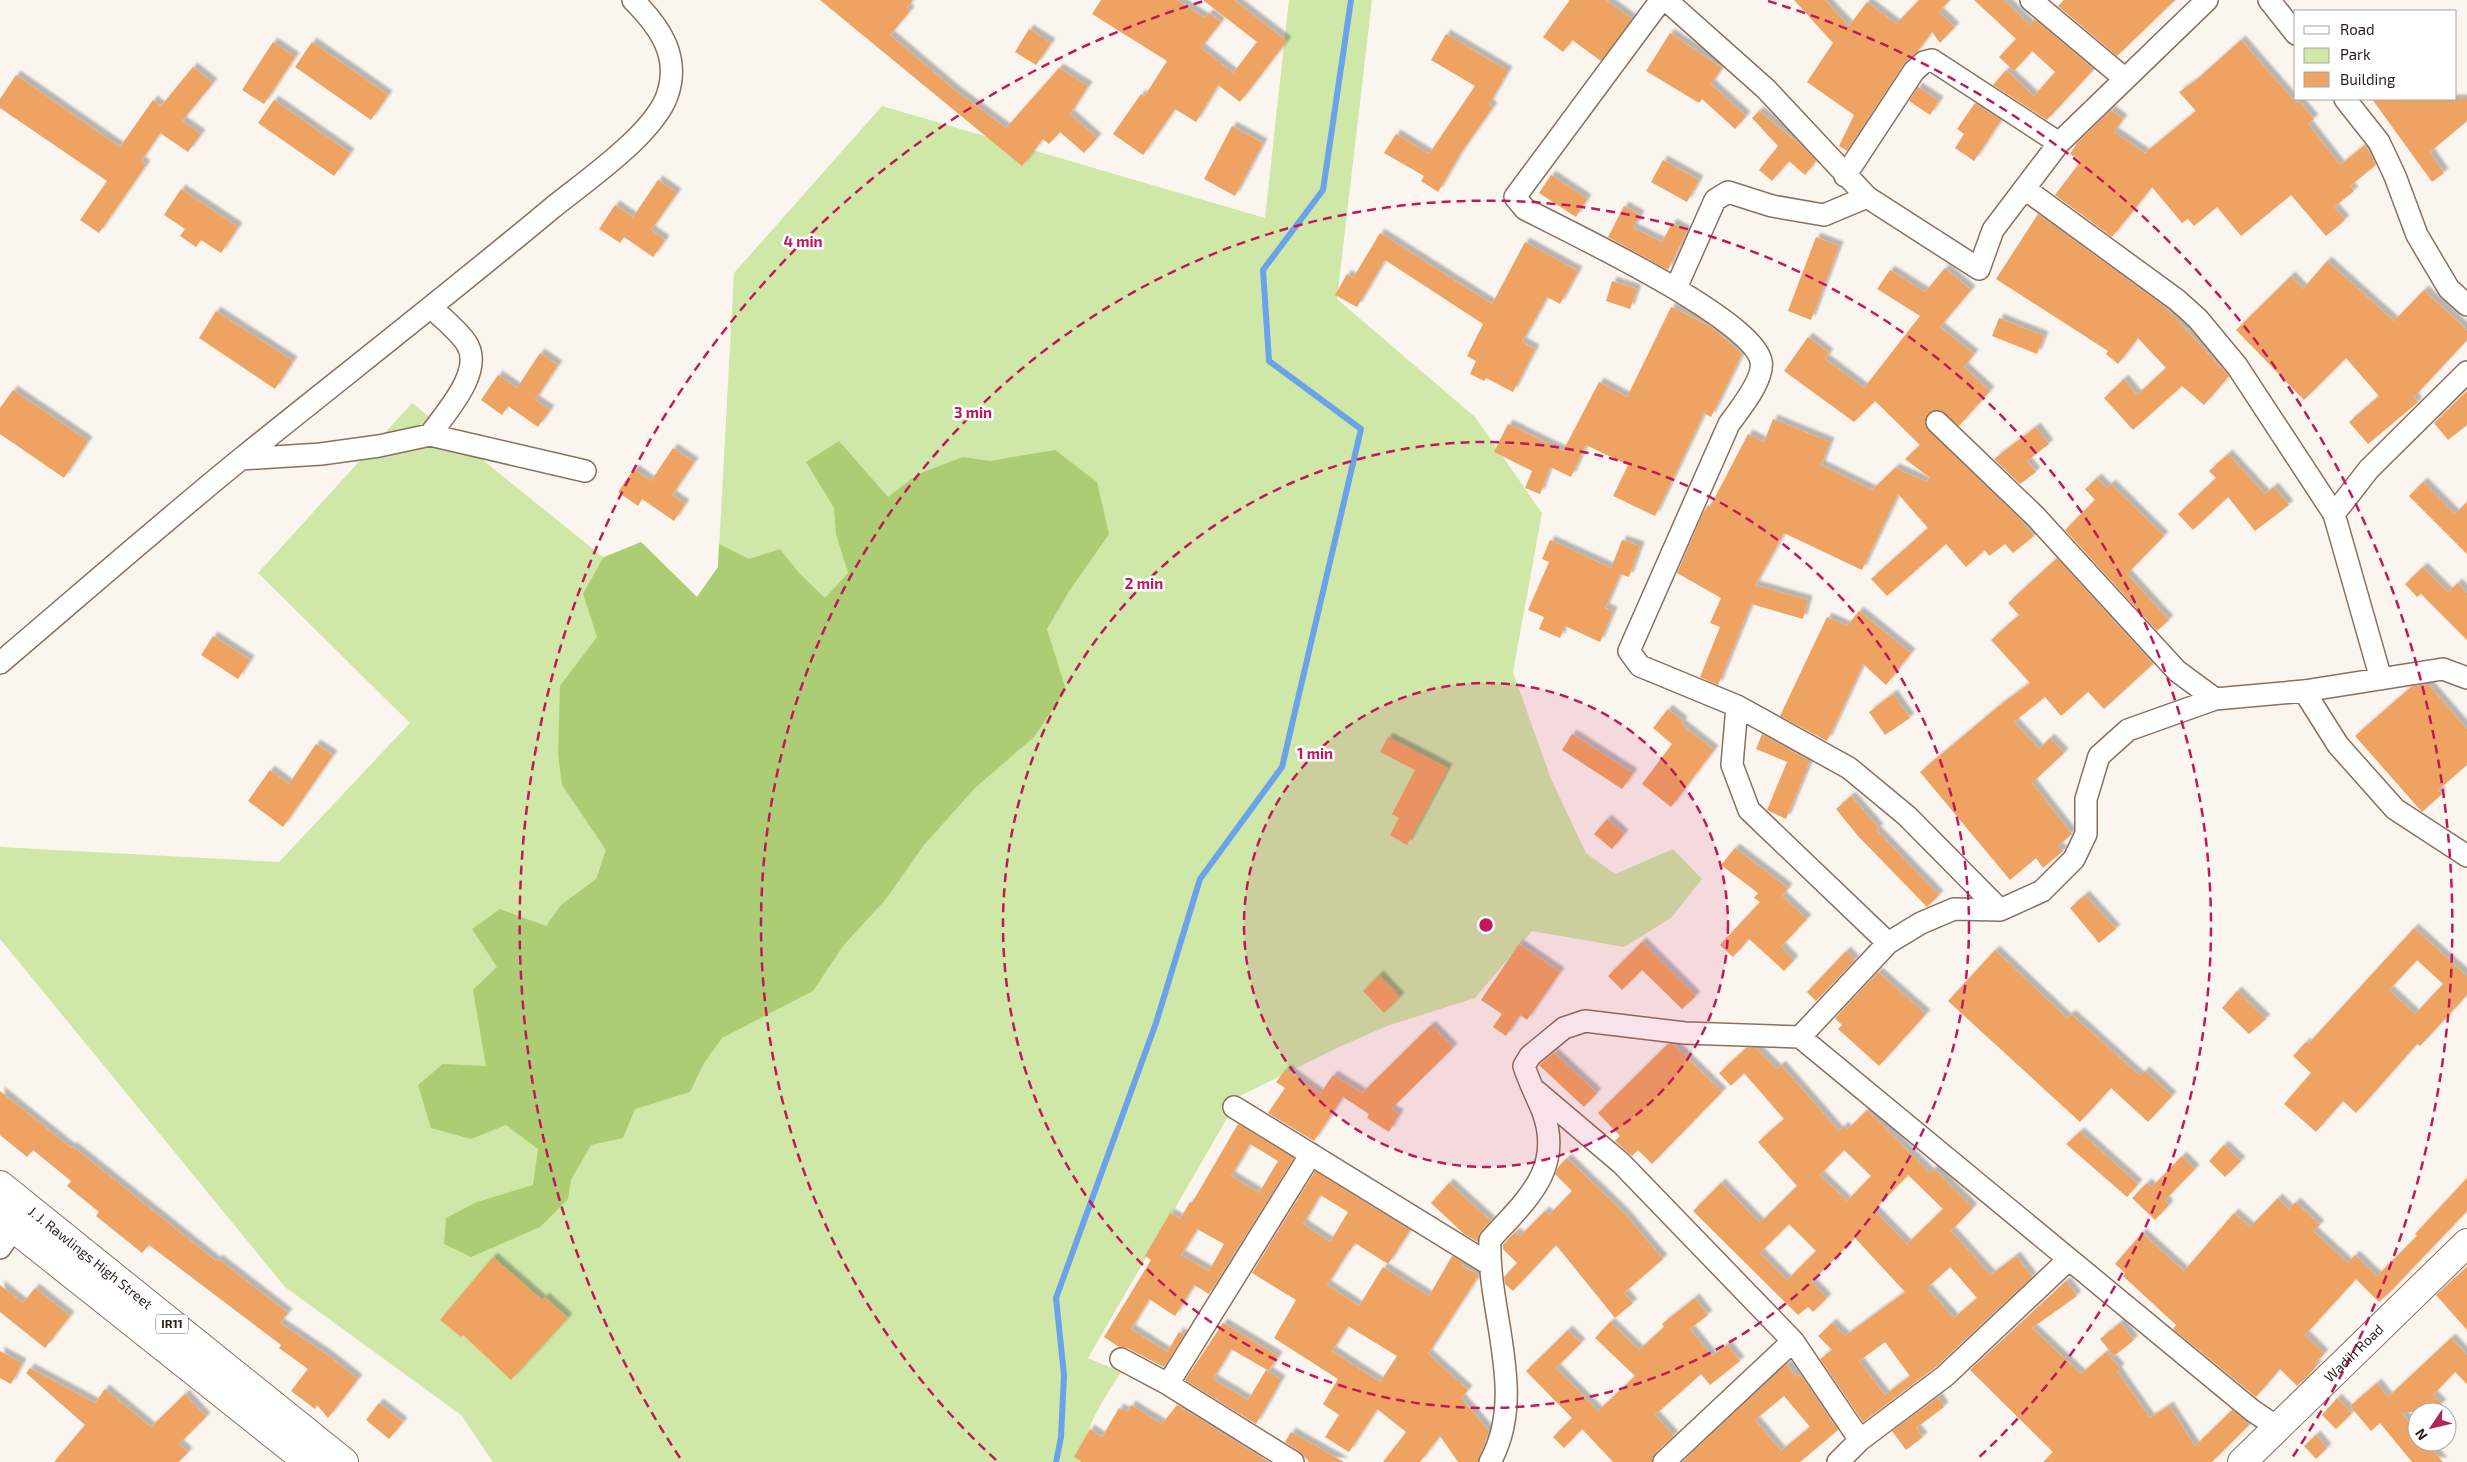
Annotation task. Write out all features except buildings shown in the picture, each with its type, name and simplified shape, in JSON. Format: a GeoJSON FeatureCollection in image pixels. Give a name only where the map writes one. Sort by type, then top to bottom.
{"type":"FeatureCollection","features":[{"type":"Feature","properties":{"kind":"main road","name":"J. J. Rawlings High Street"},"geometry":{"type":"LineString","coordinates":[[0,1185],[344,1462]]}},
{"type":"Feature","properties":{"kind":"main road","name":"J. J. Rawlings High Street"},"geometry":{"type":"LineString","coordinates":[[5,1231],[308,1462]]}},
{"type":"Feature","properties":{"kind":"main road","name":"Wadih Road"},"geometry":{"type":"LineString","coordinates":[[2242,1462],[2467,1243]]}},
{"type":"Feature","properties":{"kind":"street"},"geometry":{"type":"LineString","coordinates":[[0,663],[241,459],[432,308],[641,135],[666,98],[674,72],[665,41],[634,0]]}},
{"type":"Feature","properties":{"kind":"street"},"geometry":{"type":"LineString","coordinates":[[1661,0],[1515,197],[1525,209],[1676,288],[1739,331],[1756,348],[1762,362],[1760,374],[1750,394],[1730,424],[1630,651],[1640,666],[1738,706],[1849,768],[1907,816],[2000,910]]}},
{"type":"Feature","properties":{"kind":"street"},"geometry":{"type":"LineString","coordinates":[[1666,0],[1766,90],[1867,198],[1979,269],[1992,230],[2059,143],[2124,78],[2208,0]]}},
{"type":"Feature","properties":{"kind":"street"},"geometry":{"type":"LineString","coordinates":[[2030,0],[2124,78]]}},
{"type":"Feature","properties":{"kind":"street"},"geometry":{"type":"LineString","coordinates":[[2269,0],[2294,31]]}},
{"type":"Feature","properties":{"kind":"street"},"geometry":{"type":"LineString","coordinates":[[1845,176],[1914,71],[1924,62],[1932,60],[2059,143]]}},
{"type":"Feature","properties":{"kind":"street"},"geometry":{"type":"LineString","coordinates":[[2346,100],[2379,142],[2395,176],[2417,235],[2449,289],[2467,305]]}},
{"type":"Feature","properties":{"kind":"street"},"geometry":{"type":"LineString","coordinates":[[2025,189],[2144,274],[2198,319],[2237,366],[2334,514],[2382,678]]}},
{"type":"Feature","properties":{"kind":"street"},"geometry":{"type":"LineString","coordinates":[[1676,288],[1715,200],[1728,192],[1772,206],[1824,215],[1867,198]]}},
{"type":"Feature","properties":{"kind":"street"},"geometry":{"type":"LineString","coordinates":[[430,435],[469,379],[471,362],[468,344],[432,308]]}},
{"type":"Feature","properties":{"kind":"street"},"geometry":{"type":"LineString","coordinates":[[2334,514],[2369,469],[2467,372]]}},
{"type":"Feature","properties":{"kind":"street"},"geometry":{"type":"LineString","coordinates":[[1937,422],[2036,517],[2177,671],[2215,699]]}},
{"type":"Feature","properties":{"kind":"street"},"geometry":{"type":"LineString","coordinates":[[241,459],[321,454],[379,446],[430,435],[584,471]]}},
{"type":"Feature","properties":{"kind":"street"},"geometry":{"type":"LineString","coordinates":[[1800,1037],[1888,943],[1921,923],[1954,910],[2000,910],[2042,890],[2074,858],[2086,834],[2086,799],[2099,756],[2128,730],[2215,699],[2304,691],[2443,669],[2467,678]]}},
{"type":"Feature","properties":{"kind":"street"},"geometry":{"type":"LineString","coordinates":[[2304,691],[2338,745],[2396,809],[2467,856]]}},
{"type":"Feature","properties":{"kind":"street"},"geometry":{"type":"LineString","coordinates":[[1738,706],[1732,764],[1748,810],[1888,943]]}},
{"type":"Feature","properties":{"kind":"street"},"geometry":{"type":"LineString","coordinates":[[1490,1462],[1503,1432],[1506,1393],[1497,1303],[1489,1264],[1490,1240],[1532,1193],[1549,1159],[1549,1138],[1544,1114],[1524,1066],[1530,1056],[1564,1028],[1575,1023],[1604,1022],[1684,1033],[1800,1037],[2068,1260],[2253,1411],[2277,1427]]}},
{"type":"Feature","properties":{"kind":"street"},"geometry":{"type":"LineString","coordinates":[[1534,1090],[1621,1163],[1794,1341],[1860,1440]]}},
{"type":"Feature","properties":{"kind":"street"},"geometry":{"type":"LineString","coordinates":[[1234,1107],[1489,1264]]}},
{"type":"Feature","properties":{"kind":"street"},"geometry":{"type":"LineString","coordinates":[[1168,1384],[1311,1154]]}},
{"type":"Feature","properties":{"kind":"street"},"geometry":{"type":"LineString","coordinates":[[1838,1462],[1860,1440],[1945,1376],[2068,1260]]}},
{"type":"Feature","properties":{"kind":"street"},"geometry":{"type":"LineString","coordinates":[[1664,1462],[1794,1341]]}},
{"type":"Feature","properties":{"kind":"street"},"geometry":{"type":"LineString","coordinates":[[1121,1359],[1168,1384],[1293,1462]]}},
{"type":"Feature","properties":{"kind":"green space"},"geometry":{"type":"Polygon","coordinates":[[[1289,0],[1372,0],[1337,299],[1475,417],[1542,513],[1513,672],[1551,779],[1586,853],[1615,874],[1673,849],[1702,879],[1671,918],[1624,947],[1532,931],[1475,998],[1387,1026],[1339,1047],[1240,1096],[1088,1358],[1121,1372],[1095,1415],[1090,1427],[1086,1439],[1086,1462],[493,1462],[461,1415],[285,1287],[0,939],[0,847],[279,862],[410,723],[258,573],[412,403],[603,557],[641,542],[697,597],[718,567],[734,273],[882,106],[1265,218],[1289,0]]]}},
{"type":"Feature","properties":{"kind":"green space"},"geometry":{"type":"Polygon","coordinates":[[[839,441],[888,497],[918,474],[963,457],[990,461],[1055,450],[1097,482],[1109,534],[1068,593],[1047,629],[1066,690],[1034,737],[975,788],[924,845],[886,899],[843,946],[813,991],[722,1038],[704,1063],[690,1092],[635,1109],[623,1138],[591,1145],[571,1180],[568,1199],[540,1227],[471,1257],[444,1244],[446,1218],[477,1202],[533,1185],[538,1149],[506,1125],[471,1139],[431,1128],[418,1085],[443,1064],[486,1066],[473,990],[497,967],[472,929],[500,909],[546,926],[561,905],[596,879],[606,850],[562,785],[558,754],[560,686],[597,637],[583,594],[603,558],[641,542],[697,597],[718,567],[719,544],[749,559],[780,549],[799,573],[825,598],[848,573],[836,534],[834,508],[806,462],[839,441]]]}},
{"type":"Feature","properties":{"kind":"waterway"},"geometry":{"type":"LineString","coordinates":[[1056,1462],[1061,1437],[1064,1375],[1056,1298],[1156,1023],[1200,879],[1282,767],[1361,429],[1269,361],[1263,270],[1323,190],[1351,0]]}}]}
